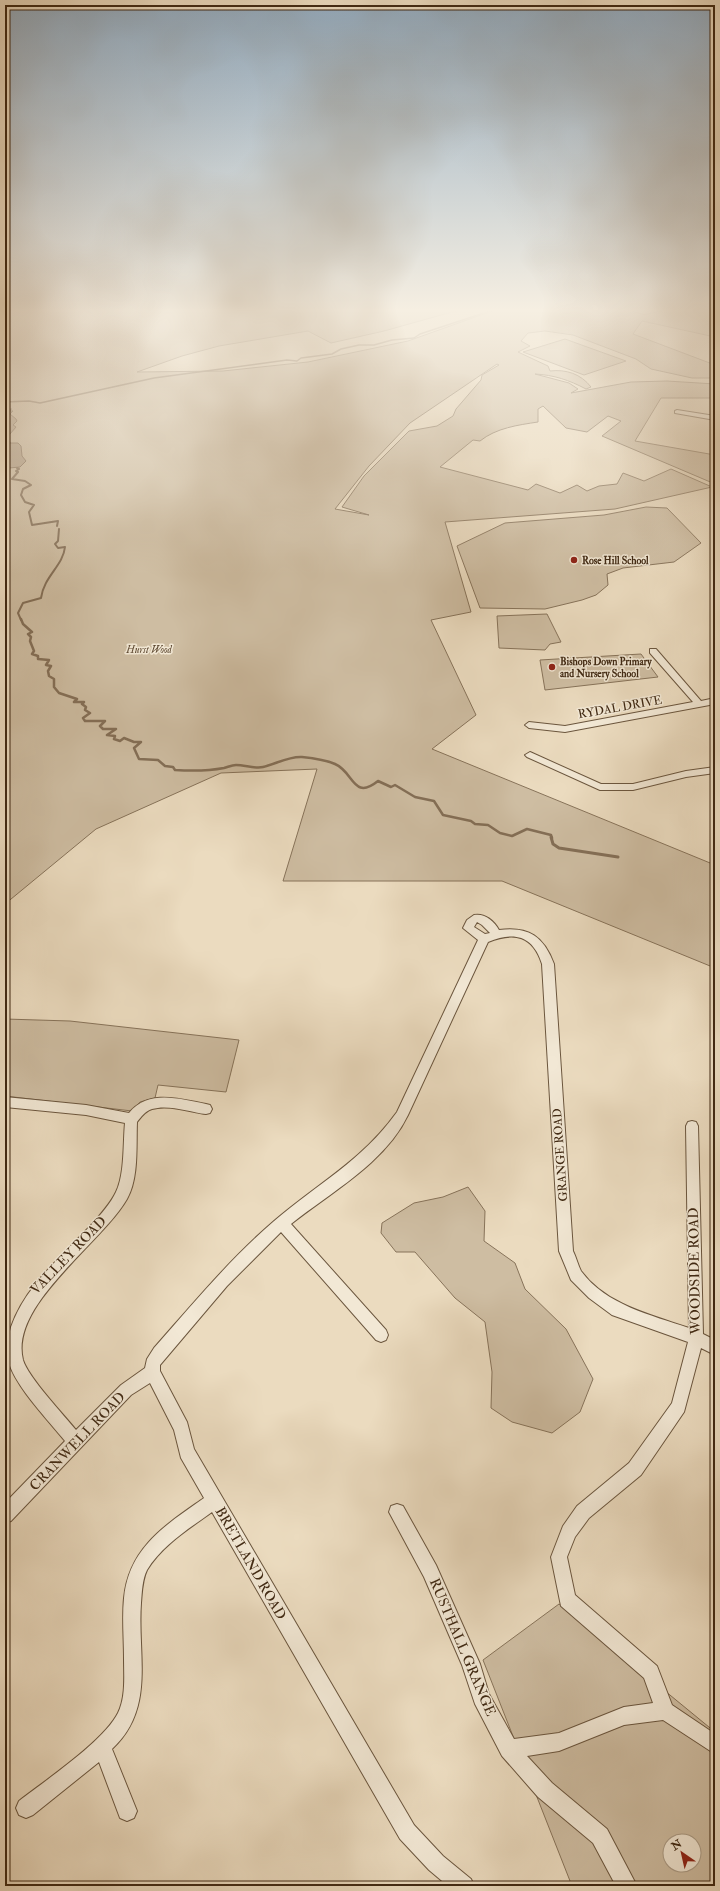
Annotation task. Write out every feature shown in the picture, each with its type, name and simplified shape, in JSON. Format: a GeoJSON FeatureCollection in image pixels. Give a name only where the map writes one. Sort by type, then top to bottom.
{"type":"FeatureCollection","features":[{"type":"Feature","properties":{"kind":"street"},"geometry":{"type":"LineString","coordinates":[[677,412],[715,418]]}},
{"type":"Feature","properties":{"kind":"street"},"geometry":{"type":"LineString","coordinates":[[653,651],[700,705]]}},
{"type":"Feature","properties":{"kind":"street","name":"RYDAL DRIVE"},"geometry":{"type":"LineString","coordinates":[[529,725],[565,729],[715,701]]}},
{"type":"Feature","properties":{"kind":"street"},"geometry":{"type":"LineString","coordinates":[[530,755],[600,787],[633,787],[686,774],[715,770]]}},
{"type":"Feature","properties":{"kind":"street"},"geometry":{"type":"LineString","coordinates":[[152,1372],[152,1364],[159,1353],[261,1240],[368,1156],[391,1133],[402,1115],[484,939],[468,928],[469,922],[476,918],[482,918],[489,922],[496,934]]}},
{"type":"Feature","properties":{"kind":"street","name":"GRANGE ROAD"},"geometry":{"type":"LineString","coordinates":[[484,939],[496,934],[511,932],[533,939],[542,948],[548,964],[566,1251],[576,1275],[594,1293],[617,1310],[696,1338],[713,1347]]}},
{"type":"Feature","properties":{"kind":"street"},"geometry":{"type":"LineString","coordinates":[[5,1102],[86,1110],[123,1116],[131,1120],[139,1110],[148,1104],[157,1103],[206,1109]]}},
{"type":"Feature","properties":{"kind":"street","name":"VALLEY ROAD"},"geometry":{"type":"LineString","coordinates":[[76,1442],[28,1382],[16,1361],[9,1329],[23,1303],[44,1277],[96,1230],[122,1194],[129,1159],[131,1120]]}},
{"type":"Feature","properties":{"kind":"street","name":"WOODSIDE ROAD"},"geometry":{"type":"LineString","coordinates":[[665,1711],[651,1672],[567,1600],[559,1557],[569,1532],[583,1512],[635,1469],[679,1407],[696,1338],[692,1126]]}},
{"type":"Feature","properties":{"kind":"street"},"geometry":{"type":"LineString","coordinates":[[281,1223],[382,1335]]}},
{"type":"Feature","properties":{"kind":"street","name":"CRANWELL ROAD"},"geometry":{"type":"LineString","coordinates":[[5,1515],[126,1390],[152,1372]]}},
{"type":"Feature","properties":{"kind":"street","name":"BRETLAND ROAD"},"geometry":{"type":"LineString","coordinates":[[152,1372],[181,1428],[187,1452],[350,1736],[407,1832],[436,1863],[464,1886]]}},
{"type":"Feature","properties":{"kind":"street"},"geometry":{"type":"LineString","coordinates":[[26,1808],[102,1746],[125,1720],[134,1691],[132,1606],[136,1576],[149,1552],[180,1526],[215,1500]]}},
{"type":"Feature","properties":{"kind":"street","name":"RUSTHALL GRANGE"},"geometry":{"type":"LineString","coordinates":[[397,1512],[430,1571],[471,1664],[481,1698],[509,1749],[545,1790],[600,1836],[627,1886]]}},
{"type":"Feature","properties":{"kind":"street"},"geometry":{"type":"LineString","coordinates":[[509,1749],[559,1742],[624,1716],[665,1711],[715,1745]]}},
{"type":"Feature","properties":{"kind":"street"},"geometry":{"type":"LineString","coordinates":[[102,1746],[127,1811]]}},
{"type":"Feature","properties":{"kind":"green space","name":"Hurst Wood"},"geometry":{"type":"Polygon","coordinates":[[[5,398],[447,398],[410,423],[369,466],[335,509],[369,515],[342,507],[364,476],[409,431],[437,426],[453,416],[456,409],[465,398],[661,398],[635,441],[715,455],[715,484],[602,436],[621,421],[608,416],[587,432],[566,428],[543,406],[538,409],[538,422],[500,430],[480,441],[473,440],[440,467],[528,490],[536,484],[560,493],[577,485],[587,491],[599,486],[617,484],[623,473],[644,481],[671,469],[712,487],[615,509],[445,522],[471,612],[431,620],[476,715],[432,749],[715,865],[715,968],[502,881],[283,881],[317,769],[221,773],[96,829],[5,904],[5,398]]]}},
{"type":"Feature","properties":{"kind":"green space","name":"Rose Hill School"},"geometry":{"type":"Polygon","coordinates":[[[646,507],[667,508],[701,543],[674,562],[623,568],[607,574],[608,585],[596,595],[582,600],[545,609],[480,608],[457,546],[505,523],[604,515],[646,507]]]}},
{"type":"Feature","properties":{"kind":"green space"},"geometry":{"type":"Polygon","coordinates":[[[547,614],[561,642],[550,644],[545,650],[499,648],[497,616],[547,614]]]}},
{"type":"Feature","properties":{"kind":"green space"},"geometry":{"type":"Polygon","coordinates":[[[641,654],[658,677],[545,690],[540,660],[641,654]]]}},
{"type":"Feature","properties":{"kind":"green space"},"geometry":{"type":"Polygon","coordinates":[[[5,1019],[70,1021],[239,1040],[226,1092],[158,1085],[155,1098],[140,1102],[132,1111],[5,1096],[5,1019]]]}},
{"type":"Feature","properties":{"kind":"green space"},"geometry":{"type":"Polygon","coordinates":[[[468,1187],[485,1211],[484,1241],[515,1263],[525,1289],[566,1329],[593,1379],[580,1412],[552,1433],[512,1422],[491,1408],[492,1372],[485,1322],[455,1298],[415,1252],[396,1252],[381,1233],[382,1223],[414,1203],[443,1197],[468,1187]]]}},
{"type":"Feature","properties":{"kind":"green space"},"geometry":{"type":"Polygon","coordinates":[[[559,1604],[715,1732],[715,1886],[572,1886],[483,1660],[559,1604]]]}},
{"type":"Feature","properties":{"kind":"shaded area"},"geometry":{"type":"Polygon","coordinates":[[[13,411],[10,414],[17,421],[13,425],[16,427],[10,434],[5,436],[5,412],[13,411]]]}},
{"type":"Feature","properties":{"kind":"shaded area"},"geometry":{"type":"Polygon","coordinates":[[[10,443],[18,443],[21,446],[22,456],[26,461],[20,467],[9,468],[6,460],[10,455],[5,451],[5,445],[10,443]]]}},
{"type":"Feature","properties":{"kind":"waterway"},"geometry":{"type":"LineString","coordinates":[[5,402],[29,401],[40,403],[62,398]]}},
{"type":"Feature","properties":{"kind":"waterway"},"geometry":{"type":"LineString","coordinates":[[7,436],[10,443]]}},
{"type":"Feature","properties":{"kind":"waterway"},"geometry":{"type":"LineString","coordinates":[[17,468],[19,469],[16,471],[18,472],[12,479],[25,481],[31,485],[23,489],[21,495],[25,502],[34,505],[29,512],[32,525],[58,521],[57,526]]}},
{"type":"Feature","properties":{"kind":"waterway"},"geometry":{"type":"LineString","coordinates":[[21,620],[18,613],[23,603],[41,598],[46,583],[64,554],[65,547],[58,548],[55,544],[58,541],[59,529]]}},
{"type":"Feature","properties":{"kind":"waterway"},"geometry":{"type":"LineString","coordinates":[[21,619],[23,624],[32,632],[28,634],[31,637],[30,641],[34,651],[32,654],[38,656],[38,659],[49,660],[46,665],[51,666],[48,671],[49,676],[54,679],[54,687],[59,693],[77,699],[74,702],[84,702],[82,704],[86,707],[85,710],[90,713],[83,718],[85,721],[105,721],[100,726],[103,729],[116,729],[107,735],[115,736],[114,739],[120,741],[124,738],[134,742],[141,742],[134,748],[139,759],[158,760],[165,766],[173,767],[175,770],[193,771],[218,769],[236,765],[253,767],[268,766],[297,757],[319,759],[335,764],[341,768],[358,787],[363,788],[370,786],[378,781],[391,787],[395,785],[415,797],[434,801],[443,815],[471,821],[475,824],[488,825],[500,833],[512,836],[527,829],[551,835],[552,838]]}},
{"type":"Feature","properties":{"kind":"waterway"},"geometry":{"type":"LineString","coordinates":[[551,837],[553,844],[559,848],[618,857]]}},
{"type":"Feature","properties":{"kind":"place","name":"Rose Hill School"},"geometry":{"type":"Point","coordinates":[574,560]}},
{"type":"Feature","properties":{"kind":"place","name":"Bishops Down Primary and Nursery School"},"geometry":{"type":"Point","coordinates":[552,667]}}]}
